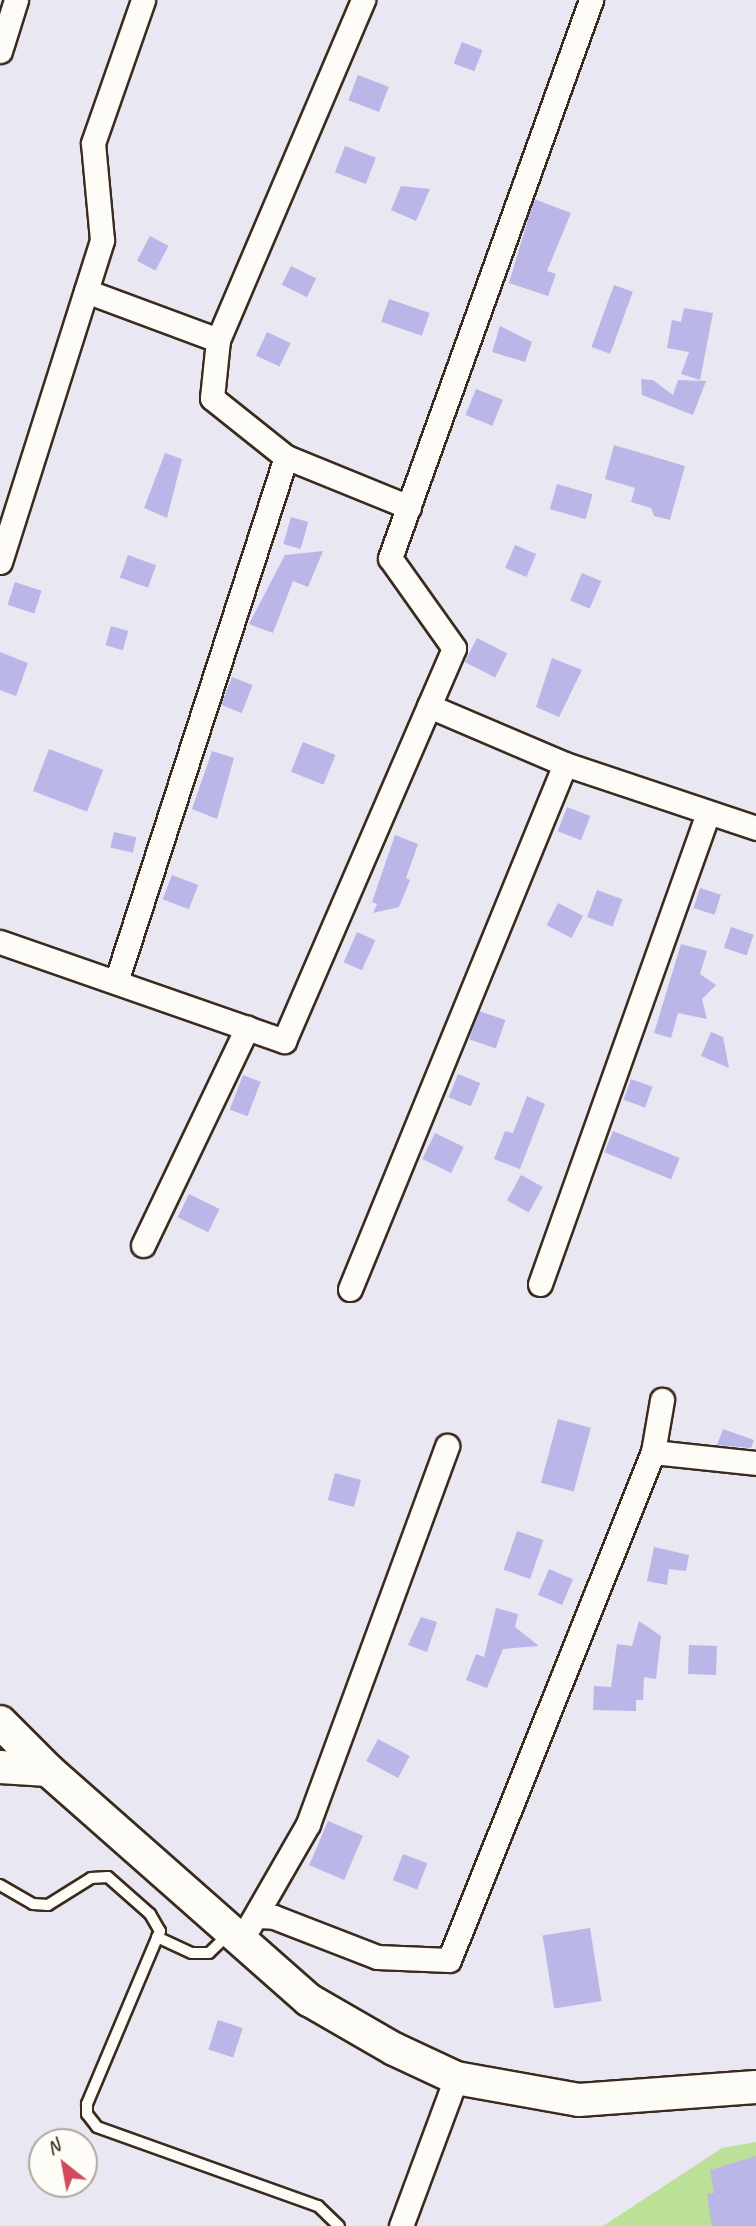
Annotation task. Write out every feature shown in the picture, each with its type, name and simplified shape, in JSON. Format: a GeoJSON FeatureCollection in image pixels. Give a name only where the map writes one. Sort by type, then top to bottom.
{"type":"FeatureCollection","features":[{"type":"Feature","properties":{"kind":"street"},"geometry":{"type":"LineString","coordinates":[[0,51],[16,0]]}},
{"type":"Feature","properties":{"kind":"street"},"geometry":{"type":"LineString","coordinates":[[0,562],[102,240],[93,144],[143,0]]}},
{"type":"Feature","properties":{"kind":"street"},"geometry":{"type":"LineString","coordinates":[[363,0],[218,340],[212,398],[286,457],[409,507]]}},
{"type":"Feature","properties":{"kind":"street"},"geometry":{"type":"LineString","coordinates":[[0,942],[284,1041],[454,648],[390,558],[591,0]]}},
{"type":"Feature","properties":{"kind":"street"},"geometry":{"type":"LineString","coordinates":[[86,291],[218,340]]}},
{"type":"Feature","properties":{"kind":"street"},"geometry":{"type":"LineString","coordinates":[[116,982],[286,457]]}},
{"type":"Feature","properties":{"kind":"street"},"geometry":{"type":"LineString","coordinates":[[429,706],[565,764],[756,828]]}},
{"type":"Feature","properties":{"kind":"street"},"geometry":{"type":"LineString","coordinates":[[350,1289],[565,764]]}},
{"type":"Feature","properties":{"kind":"street"},"geometry":{"type":"LineString","coordinates":[[540,1284],[708,813]]}},
{"type":"Feature","properties":{"kind":"street"},"geometry":{"type":"LineString","coordinates":[[143,1245],[247,1028]]}},
{"type":"Feature","properties":{"kind":"street"},"geometry":{"type":"LineString","coordinates":[[243,1929],[274,1917],[377,1957],[449,1960],[653,1452],[662,1401]]}},
{"type":"Feature","properties":{"kind":"street"},"geometry":{"type":"LineString","coordinates":[[243,1929],[308,1825],[447,1446]]}},
{"type":"Feature","properties":{"kind":"street"},"geometry":{"type":"LineString","coordinates":[[653,1452],[756,1463]]}},
{"type":"Feature","properties":{"kind":"street"},"geometry":{"type":"LineString","coordinates":[[0,1722],[48,1770],[243,1929],[309,2000],[351,2028],[456,2078],[579,2100],[756,2087]]}},
{"type":"Feature","properties":{"kind":"street"},"geometry":{"type":"LineString","coordinates":[[0,1767],[48,1770]]}},
{"type":"Feature","properties":{"kind":"street"},"geometry":{"type":"LineString","coordinates":[[401,2226],[456,2078]]}},
{"type":"Feature","properties":{"kind":"lane"},"geometry":{"type":"LineString","coordinates":[[0,1885],[33,1904],[48,1905],[91,1878],[108,1877],[150,1914],[160,1930],[87,2104],[87,2114],[97,2127],[318,2206],[339,2226]]}},
{"type":"Feature","properties":{"kind":"lane"},"geometry":{"type":"LineString","coordinates":[[157,1937],[192,1953],[209,1952],[243,1929]]}},
{"type":"Feature","properties":{"kind":"green space"},"geometry":{"type":"Polygon","coordinates":[[[756,2142],[756,2226],[603,2226],[722,2148],[756,2142]]]}},
{"type":"Feature","properties":{"kind":"building"},"geometry":{"type":"Polygon","coordinates":[[[462,42],[483,50],[474,71],[454,63],[462,42]]]}},
{"type":"Feature","properties":{"kind":"building"},"geometry":{"type":"Polygon","coordinates":[[[358,75],[389,87],[379,112],[348,100],[358,75]]]}},
{"type":"Feature","properties":{"kind":"building"},"geometry":{"type":"Polygon","coordinates":[[[345,146],[376,158],[366,184],[335,172],[345,146]]]}},
{"type":"Feature","properties":{"kind":"building"},"geometry":{"type":"Polygon","coordinates":[[[401,186],[430,189],[416,221],[391,210],[401,186]]]}},
{"type":"Feature","properties":{"kind":"building"},"geometry":{"type":"Polygon","coordinates":[[[534,199],[571,213],[547,271],[556,274],[548,296],[509,283],[534,199]]]}},
{"type":"Feature","properties":{"kind":"building"},"geometry":{"type":"Polygon","coordinates":[[[150,236],[169,246],[155,271],[137,261],[150,236]]]}},
{"type":"Feature","properties":{"kind":"building"},"geometry":{"type":"Polygon","coordinates":[[[291,266],[316,278],[307,297],[282,285],[291,266]]]}},
{"type":"Feature","properties":{"kind":"building"},"geometry":{"type":"Polygon","coordinates":[[[614,285],[633,292],[610,354],[591,347],[614,285]]]}},
{"type":"Feature","properties":{"kind":"building"},"geometry":{"type":"Polygon","coordinates":[[[389,299],[430,313],[422,336],[381,322],[389,299]]]}},
{"type":"Feature","properties":{"kind":"building"},"geometry":{"type":"Polygon","coordinates":[[[684,308],[713,313],[700,380],[681,374],[689,352],[667,348],[672,320],[681,322],[684,308]]]}},
{"type":"Feature","properties":{"kind":"building"},"geometry":{"type":"Polygon","coordinates":[[[500,326],[532,342],[525,362],[492,352],[500,326]]]}},
{"type":"Feature","properties":{"kind":"building"},"geometry":{"type":"Polygon","coordinates":[[[267,332],[291,343],[280,367],[256,356],[267,332]]]}},
{"type":"Feature","properties":{"kind":"building"},"geometry":{"type":"Polygon","coordinates":[[[641,379],[653,380],[673,395],[678,380],[706,381],[693,415],[642,395],[641,379]]]}},
{"type":"Feature","properties":{"kind":"building"},"geometry":{"type":"Polygon","coordinates":[[[476,389],[503,400],[492,426],[466,415],[476,389]]]}},
{"type":"Feature","properties":{"kind":"building"},"geometry":{"type":"Polygon","coordinates":[[[614,445],[685,466],[670,520],[654,516],[651,508],[631,502],[635,488],[605,479],[614,445]]]}},
{"type":"Feature","properties":{"kind":"building"},"geometry":{"type":"Polygon","coordinates":[[[165,453],[182,459],[167,518],[144,508],[165,453]]]}},
{"type":"Feature","properties":{"kind":"building"},"geometry":{"type":"Polygon","coordinates":[[[557,484],[593,494],[585,519],[550,509],[557,484]]]}},
{"type":"Feature","properties":{"kind":"building"},"geometry":{"type":"Polygon","coordinates":[[[291,517],[308,522],[301,549],[283,544],[291,517]]]}},
{"type":"Feature","properties":{"kind":"building"},"geometry":{"type":"Polygon","coordinates":[[[515,545],[536,554],[526,577],[505,568],[515,545]]]}},
{"type":"Feature","properties":{"kind":"building"},"geometry":{"type":"Polygon","coordinates":[[[323,551],[308,587],[293,581],[273,633],[249,624],[285,555],[323,551]]]}},
{"type":"Feature","properties":{"kind":"building"},"geometry":{"type":"Polygon","coordinates":[[[128,555],[156,565],[148,588],[120,578],[128,555]]]}},
{"type":"Feature","properties":{"kind":"building"},"geometry":{"type":"Polygon","coordinates":[[[582,573],[601,581],[590,609],[570,601],[582,573]]]}},
{"type":"Feature","properties":{"kind":"building"},"geometry":{"type":"Polygon","coordinates":[[[15,582],[42,591],[34,613],[8,605],[15,582]]]}},
{"type":"Feature","properties":{"kind":"building"},"geometry":{"type":"Polygon","coordinates":[[[111,626],[128,631],[123,650],[105,645],[111,626]]]}},
{"type":"Feature","properties":{"kind":"building"},"geometry":{"type":"Polygon","coordinates":[[[477,638],[507,653],[495,677],[465,662],[477,638]]]}},
{"type":"Feature","properties":{"kind":"building"},"geometry":{"type":"Polygon","coordinates":[[[0,652],[28,663],[16,696],[0,690],[0,652]]]}},
{"type":"Feature","properties":{"kind":"building"},"geometry":{"type":"Polygon","coordinates":[[[552,658],[582,670],[559,717],[536,707],[552,658]]]}},
{"type":"Feature","properties":{"kind":"building"},"geometry":{"type":"Polygon","coordinates":[[[232,677],[253,685],[242,713],[221,705],[232,677]]]}},
{"type":"Feature","properties":{"kind":"building"},"geometry":{"type":"Polygon","coordinates":[[[303,742],[335,755],[323,785],[291,772],[303,742]]]}},
{"type":"Feature","properties":{"kind":"building"},"geometry":{"type":"Polygon","coordinates":[[[49,749],[103,770],[87,812],[33,791],[49,749]]]}},
{"type":"Feature","properties":{"kind":"building"},"geometry":{"type":"Polygon","coordinates":[[[212,751],[234,758],[217,819],[192,809],[212,751]]]}},
{"type":"Feature","properties":{"kind":"building"},"geometry":{"type":"Polygon","coordinates":[[[567,807],[590,816],[581,840],[558,831],[567,807]]]}},
{"type":"Feature","properties":{"kind":"building"},"geometry":{"type":"Polygon","coordinates":[[[114,832],[136,837],[133,853],[110,848],[114,832]]]}},
{"type":"Feature","properties":{"kind":"building"},"geometry":{"type":"Polygon","coordinates":[[[395,835],[418,844],[406,878],[410,880],[399,907],[373,913],[377,904],[372,902],[395,835]]]}},
{"type":"Feature","properties":{"kind":"building"},"geometry":{"type":"Polygon","coordinates":[[[172,875],[198,885],[189,909],[163,899],[172,875]]]}},
{"type":"Feature","properties":{"kind":"building"},"geometry":{"type":"Polygon","coordinates":[[[700,888],[721,895],[714,915],[694,908],[700,888]]]}},
{"type":"Feature","properties":{"kind":"building"},"geometry":{"type":"Polygon","coordinates":[[[597,890],[622,899],[612,926],[587,917],[597,890]]]}},
{"type":"Feature","properties":{"kind":"building"},"geometry":{"type":"Polygon","coordinates":[[[558,903],[583,916],[572,938],[547,925],[558,903]]]}},
{"type":"Feature","properties":{"kind":"building"},"geometry":{"type":"Polygon","coordinates":[[[731,927],[754,935],[747,956],[724,948],[731,927]]]}},
{"type":"Feature","properties":{"kind":"building"},"geometry":{"type":"Polygon","coordinates":[[[357,932],[375,940],[362,970],[344,962],[357,932]]]}},
{"type":"Feature","properties":{"kind":"building"},"geometry":{"type":"Polygon","coordinates":[[[681,944],[707,951],[700,974],[716,985],[702,999],[707,1019],[678,1013],[671,1038],[654,1033],[681,944]]]}},
{"type":"Feature","properties":{"kind":"building"},"geometry":{"type":"Polygon","coordinates":[[[479,1011],[505,1020],[496,1048],[469,1039],[479,1011]]]}},
{"type":"Feature","properties":{"kind":"building"},"geometry":{"type":"Polygon","coordinates":[[[711,1032],[723,1037],[729,1068],[701,1056],[711,1032]]]}},
{"type":"Feature","properties":{"kind":"building"},"geometry":{"type":"Polygon","coordinates":[[[458,1074],[480,1083],[471,1106],[449,1097],[458,1074]]]}},
{"type":"Feature","properties":{"kind":"building"},"geometry":{"type":"Polygon","coordinates":[[[243,1075],[261,1082],[247,1116],[230,1110],[243,1075]]]}},
{"type":"Feature","properties":{"kind":"building"},"geometry":{"type":"Polygon","coordinates":[[[631,1079],[653,1087],[645,1108],[623,1100],[631,1079]]]}},
{"type":"Feature","properties":{"kind":"building"},"geometry":{"type":"Polygon","coordinates":[[[527,1096],[545,1104],[520,1169],[494,1159],[505,1131],[513,1133],[527,1096]]]}},
{"type":"Feature","properties":{"kind":"building"},"geometry":{"type":"Polygon","coordinates":[[[613,1131],[680,1158],[671,1179],[604,1152],[613,1131]]]}},
{"type":"Feature","properties":{"kind":"building"},"geometry":{"type":"Polygon","coordinates":[[[435,1133],[464,1147],[451,1173],[422,1159],[435,1133]]]}},
{"type":"Feature","properties":{"kind":"building"},"geometry":{"type":"Polygon","coordinates":[[[521,1175],[543,1187],[529,1212],[507,1200],[521,1175]]]}},
{"type":"Feature","properties":{"kind":"building"},"geometry":{"type":"Polygon","coordinates":[[[189,1194],[220,1209],[208,1232],[178,1217],[189,1194]]]}},
{"type":"Feature","properties":{"kind":"building"},"geometry":{"type":"Polygon","coordinates":[[[558,1419],[591,1428],[574,1492],[541,1483],[558,1419]]]}},
{"type":"Feature","properties":{"kind":"building"},"geometry":{"type":"Polygon","coordinates":[[[723,1429],[754,1440],[751,1448],[717,1445],[723,1429]]]}},
{"type":"Feature","properties":{"kind":"building"},"geometry":{"type":"Polygon","coordinates":[[[335,1473],[361,1480],[354,1507],[328,1500],[335,1473]]]}},
{"type":"Feature","properties":{"kind":"building"},"geometry":{"type":"Polygon","coordinates":[[[517,1531],[543,1540],[530,1579],[504,1570],[517,1531]]]}},
{"type":"Feature","properties":{"kind":"building"},"geometry":{"type":"Polygon","coordinates":[[[654,1547],[689,1555],[686,1571],[669,1569],[667,1585],[647,1581],[654,1547]]]}},
{"type":"Feature","properties":{"kind":"building"},"geometry":{"type":"Polygon","coordinates":[[[549,1569],[573,1579],[562,1605],[538,1595],[549,1569]]]}},
{"type":"Feature","properties":{"kind":"building"},"geometry":{"type":"Polygon","coordinates":[[[496,1608],[518,1614],[515,1627],[539,1646],[503,1649],[487,1688],[466,1680],[476,1654],[484,1657],[496,1608]]]}},
{"type":"Feature","properties":{"kind":"building"},"geometry":{"type":"Polygon","coordinates":[[[421,1617],[437,1622],[427,1652],[408,1645],[421,1617]]]}},
{"type":"Feature","properties":{"kind":"building"},"geometry":{"type":"Polygon","coordinates":[[[639,1621],[661,1636],[656,1679],[644,1677],[643,1700],[636,1700],[636,1711],[593,1710],[594,1686],[611,1687],[617,1644],[632,1646],[639,1621]]]}},
{"type":"Feature","properties":{"kind":"building"},"geometry":{"type":"Polygon","coordinates":[[[689,1645],[717,1646],[716,1675],[688,1674],[689,1645]]]}},
{"type":"Feature","properties":{"kind":"building"},"geometry":{"type":"Polygon","coordinates":[[[378,1739],[410,1756],[398,1778],[366,1761],[378,1739]]]}},
{"type":"Feature","properties":{"kind":"building"},"geometry":{"type":"Polygon","coordinates":[[[328,1821],[363,1836],[344,1880],[309,1865],[328,1821]]]}},
{"type":"Feature","properties":{"kind":"building"},"geometry":{"type":"Polygon","coordinates":[[[403,1854],[427,1863],[417,1889],[393,1880],[403,1854]]]}},
{"type":"Feature","properties":{"kind":"building"},"geometry":{"type":"Polygon","coordinates":[[[590,1928],[602,2001],[554,2009],[543,1936],[590,1928]]]}},
{"type":"Feature","properties":{"kind":"building"},"geometry":{"type":"Polygon","coordinates":[[[218,2020],[243,2028],[233,2058],[208,2049],[218,2020]]]}},
{"type":"Feature","properties":{"kind":"building"},"geometry":{"type":"Polygon","coordinates":[[[756,2156],[756,2226],[712,2226],[707,2194],[714,2193],[710,2170],[756,2156]]]}}]}
